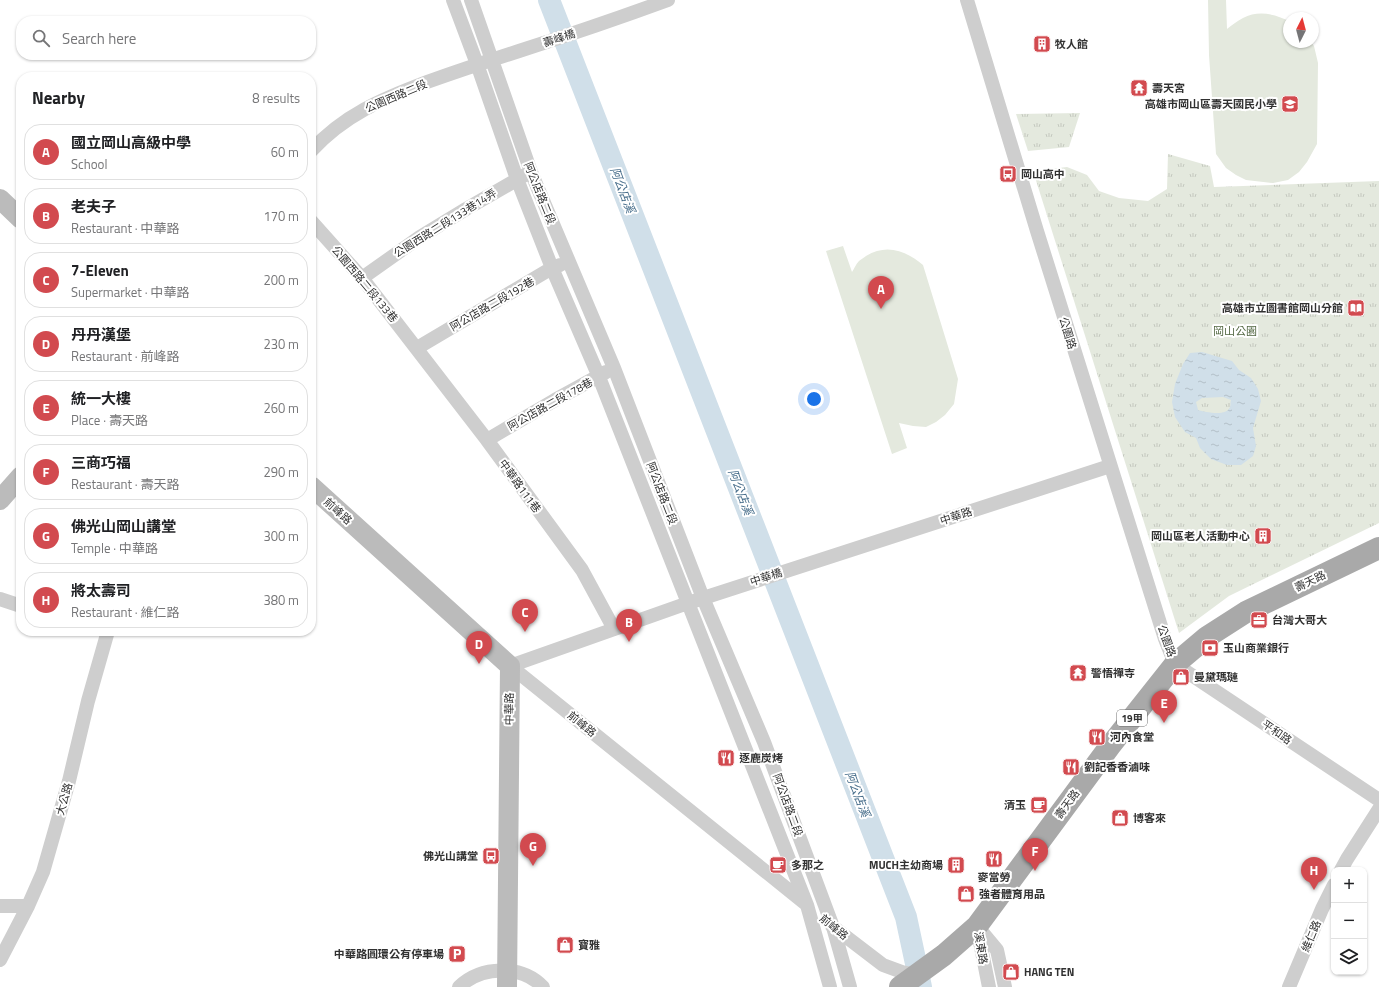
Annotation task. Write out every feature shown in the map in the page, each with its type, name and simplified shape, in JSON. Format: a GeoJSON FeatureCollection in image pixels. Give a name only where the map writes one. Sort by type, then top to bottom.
{"type":"FeatureCollection","features":[{"type":"Feature","properties":{"kind":"main road"},"geometry":{"type":"LineString","coordinates":[[0,199],[16,214]]}},
{"type":"Feature","properties":{"kind":"main road"},"geometry":{"type":"LineString","coordinates":[[0,500],[16,482]]}},
{"type":"Feature","properties":{"kind":"main road","name":"前峰路"},"geometry":{"type":"LineString","coordinates":[[316,491],[510,666]]}},
{"type":"Feature","properties":{"kind":"main road","name":"壽天路"},"geometry":{"type":"LineString","coordinates":[[909,981],[944,956],[977,926],[1110,746],[1174,664],[1208,637],[1246,612],[1379,548]]}},
{"type":"Feature","properties":{"kind":"main road","name":"中華路"},"geometry":{"type":"LineString","coordinates":[[507,979],[510,666]]}},
{"type":"Feature","properties":{"kind":"street","name":"阿公店路二段"},"geometry":{"type":"LineString","coordinates":[[453,0],[517,179],[552,268],[599,376],[645,491],[807,905],[830,987]]}},
{"type":"Feature","properties":{"kind":"street","name":"阿公店路二段"},"geometry":{"type":"LineString","coordinates":[[471,0],[531,172],[614,368],[703,598],[764,742],[833,927],[850,987]]}},
{"type":"Feature","properties":{"kind":"street","name":"壽峰橋"},"geometry":{"type":"LineString","coordinates":[[492,60],[609,22],[668,0]]}},
{"type":"Feature","properties":{"kind":"street","name":"公園路"},"geometry":{"type":"LineString","coordinates":[[968,0],[1037,232],[1174,664]]}},
{"type":"Feature","properties":{"kind":"street","name":"公園西路二段"},"geometry":{"type":"LineString","coordinates":[[316,146],[343,123],[368,107],[403,91],[492,60]]}},
{"type":"Feature","properties":{"kind":"street","name":"公園西路二段133巷14弄"},"geometry":{"type":"LineString","coordinates":[[362,278],[420,237],[531,172]]}},
{"type":"Feature","properties":{"kind":"street","name":"公園西路二段133巷"},"geometry":{"type":"LineString","coordinates":[[316,227],[362,278],[417,348]]}},
{"type":"Feature","properties":{"kind":"street","name":"阿公店路二段192巷"},"geometry":{"type":"LineString","coordinates":[[417,348],[552,268],[568,262]]}},
{"type":"Feature","properties":{"kind":"street","name":"中華路111巷"},"geometry":{"type":"LineString","coordinates":[[417,348],[487,440],[582,570],[614,629]]}},
{"type":"Feature","properties":{"kind":"street","name":"阿公店路二段178巷"},"geometry":{"type":"LineString","coordinates":[[487,440],[555,400],[614,368]]}},
{"type":"Feature","properties":{"kind":"street","name":"中華路"},"geometry":{"type":"LineString","coordinates":[[801,566],[1110,466]]}},
{"type":"Feature","properties":{"kind":"street"},"geometry":{"type":"LineString","coordinates":[[645,491],[658,485]]}},
{"type":"Feature","properties":{"kind":"street","name":"中華橋"},"geometry":{"type":"LineString","coordinates":[[703,598],[801,566]]}},
{"type":"Feature","properties":{"kind":"street"},"geometry":{"type":"LineString","coordinates":[[510,666],[703,598]]}},
{"type":"Feature","properties":{"kind":"street"},"geometry":{"type":"LineString","coordinates":[[0,599],[16,604]]}},
{"type":"Feature","properties":{"kind":"street","name":"大公路"},"geometry":{"type":"LineString","coordinates":[[0,960],[28,906],[43,872],[66,791],[103,636]]}},
{"type":"Feature","properties":{"kind":"street","name":"平和路"},"geometry":{"type":"LineString","coordinates":[[1174,664],[1379,800]]}},
{"type":"Feature","properties":{"kind":"street","name":"前峰路"},"geometry":{"type":"LineString","coordinates":[[510,666],[862,950],[883,965],[902,972],[909,981]]}},
{"type":"Feature","properties":{"kind":"street"},"geometry":{"type":"LineString","coordinates":[[747,750],[764,742]]}},
{"type":"Feature","properties":{"kind":"street"},"geometry":{"type":"LineString","coordinates":[[1343,867],[1379,809]]}},
{"type":"Feature","properties":{"kind":"street","name":"維仁路"},"geometry":{"type":"LineString","coordinates":[[1289,987],[1331,891]]}},
{"type":"Feature","properties":{"kind":"street"},"geometry":{"type":"LineString","coordinates":[[0,906],[28,906]]}},
{"type":"Feature","properties":{"kind":"street","name":"溪東路"},"geometry":{"type":"LineString","coordinates":[[977,926],[989,987]]}},
{"type":"Feature","properties":{"kind":"street","name":"溪東路"},"geometry":{"type":"LineString","coordinates":[[977,926],[997,950],[1005,987]]}},
{"type":"Feature","properties":{"kind":"street"},"geometry":{"type":"LineString","coordinates":[[459,987],[464,982],[482,973],[507,979],[522,974],[539,983],[543,987]]}},
{"type":"Feature","properties":{"kind":"green space"},"geometry":{"type":"Polygon","coordinates":[[[1208,0],[1226,0],[1227,29],[1239,20],[1255,14],[1278,16],[1283,18],[1283,48],[1314,48],[1318,63],[1317,144],[1307,162],[1299,172],[1288,180],[1273,183],[1246,180],[1226,168],[1216,154],[1209,55],[1208,0]]]}},
{"type":"Feature","properties":{"kind":"green space"},"geometry":{"type":"Polygon","coordinates":[[[1080,113],[1069,147],[1028,151],[1016,114],[1080,113]]]}},
{"type":"Feature","properties":{"kind":"green space","name":"岡山公園"},"geometry":{"type":"Polygon","coordinates":[[[1168,154],[1210,166],[1214,187],[1379,181],[1379,523],[1229,596],[1179,633],[1033,171],[1067,167],[1087,175],[1099,191],[1119,198],[1148,201],[1167,189],[1168,154]]]}},
{"type":"Feature","properties":{"kind":"green space"},"geometry":{"type":"Polygon","coordinates":[[[843,246],[852,272],[860,260],[866,256],[874,252],[889,249],[896,250],[910,256],[923,265],[958,379],[954,404],[945,415],[936,422],[926,427],[899,423],[907,448],[892,454],[826,251],[843,246]]]}},
{"type":"Feature","properties":{"kind":"water"},"geometry":{"type":"Polygon","coordinates":[[[1202,352],[1232,361],[1239,370],[1251,378],[1258,389],[1261,401],[1253,428],[1256,446],[1253,456],[1241,465],[1227,465],[1211,459],[1200,448],[1196,438],[1185,432],[1175,417],[1172,402],[1175,384],[1183,364],[1190,353],[1202,352]],[[1223,397],[1202,398],[1196,402],[1198,410],[1211,413],[1220,413],[1228,410],[1231,400],[1223,397]]]}},
{"type":"Feature","properties":{"kind":"waterway","name":"阿公店溪"},"geometry":{"type":"LineString","coordinates":[[549,0],[906,917],[921,987]]}},
{"type":"Feature","properties":{"kind":"place","name":"牧人館"},"geometry":{"type":"Point","coordinates":[1042,44]}},
{"type":"Feature","properties":{"kind":"place","name":"壽天宮"},"geometry":{"type":"Point","coordinates":[1139,88]}},
{"type":"Feature","properties":{"kind":"place","name":"高雄市岡山區壽天國民小學"},"geometry":{"type":"Point","coordinates":[1290,104]}},
{"type":"Feature","properties":{"kind":"place","name":"岡山高中"},"geometry":{"type":"Point","coordinates":[1008,174]}},
{"type":"Feature","properties":{"kind":"place","name":"高雄市立圖書館岡山分館"},"geometry":{"type":"Point","coordinates":[1356,308]}},
{"type":"Feature","properties":{"kind":"place","name":"國立岡山高級中學"},"geometry":{"type":"Point","coordinates":[881,309]}},
{"type":"Feature","properties":{"kind":"place","name":"岡山區老人活動中心"},"geometry":{"type":"Point","coordinates":[1263,536]}},
{"type":"Feature","properties":{"kind":"place","name":"台灣大哥大"},"geometry":{"type":"Point","coordinates":[1259,620]}},
{"type":"Feature","properties":{"kind":"place","name":"7-Eleven"},"geometry":{"type":"Point","coordinates":[525,632]}},
{"type":"Feature","properties":{"kind":"place","name":"老夫子"},"geometry":{"type":"Point","coordinates":[629,642]}},
{"type":"Feature","properties":{"kind":"place","name":"玉山商業銀行"},"geometry":{"type":"Point","coordinates":[1210,648]}},
{"type":"Feature","properties":{"kind":"place","name":"丹丹漢堡"},"geometry":{"type":"Point","coordinates":[479,664]}},
{"type":"Feature","properties":{"kind":"place","name":"警悟禪寺"},"geometry":{"type":"Point","coordinates":[1078,673]}},
{"type":"Feature","properties":{"kind":"place","name":"曼黛瑪璉"},"geometry":{"type":"Point","coordinates":[1181,677]}},
{"type":"Feature","properties":{"kind":"place","name":"統一大樓"},"geometry":{"type":"Point","coordinates":[1164,723]}},
{"type":"Feature","properties":{"kind":"place","name":"河內食堂"},"geometry":{"type":"Point","coordinates":[1097,737]}},
{"type":"Feature","properties":{"kind":"place","name":"逐鹿炭烤"},"geometry":{"type":"Point","coordinates":[726,758]}},
{"type":"Feature","properties":{"kind":"place","name":"劉記香香滷味"},"geometry":{"type":"Point","coordinates":[1071,767]}},
{"type":"Feature","properties":{"kind":"place","name":"清玉"},"geometry":{"type":"Point","coordinates":[1039,805]}},
{"type":"Feature","properties":{"kind":"place","name":"博客來"},"geometry":{"type":"Point","coordinates":[1120,818]}},
{"type":"Feature","properties":{"kind":"place","name":"佛光山講堂"},"geometry":{"type":"Point","coordinates":[491,856]}},
{"type":"Feature","properties":{"kind":"place","name":"麥當勞"},"geometry":{"type":"Point","coordinates":[994,859]}},
{"type":"Feature","properties":{"kind":"place","name":"多那之"},"geometry":{"type":"Point","coordinates":[778,865]}},
{"type":"Feature","properties":{"kind":"place","name":"MUCH主幼商場"},"geometry":{"type":"Point","coordinates":[956,865]}},
{"type":"Feature","properties":{"kind":"place","name":"佛光山岡山講堂"},"geometry":{"type":"Point","coordinates":[533,866]}},
{"type":"Feature","properties":{"kind":"place","name":"三商巧福"},"geometry":{"type":"Point","coordinates":[1035,871]}},
{"type":"Feature","properties":{"kind":"place","name":"將太壽司"},"geometry":{"type":"Point","coordinates":[1314,890]}},
{"type":"Feature","properties":{"kind":"place","name":"強者體育用品"},"geometry":{"type":"Point","coordinates":[966,894]}},
{"type":"Feature","properties":{"kind":"place","name":"寶雅"},"geometry":{"type":"Point","coordinates":[565,945]}},
{"type":"Feature","properties":{"kind":"place","name":"中華路圓環公有停車場"},"geometry":{"type":"Point","coordinates":[457,954]}},
{"type":"Feature","properties":{"kind":"place","name":"HANG TEN"},"geometry":{"type":"Point","coordinates":[1011,972]}}]}
